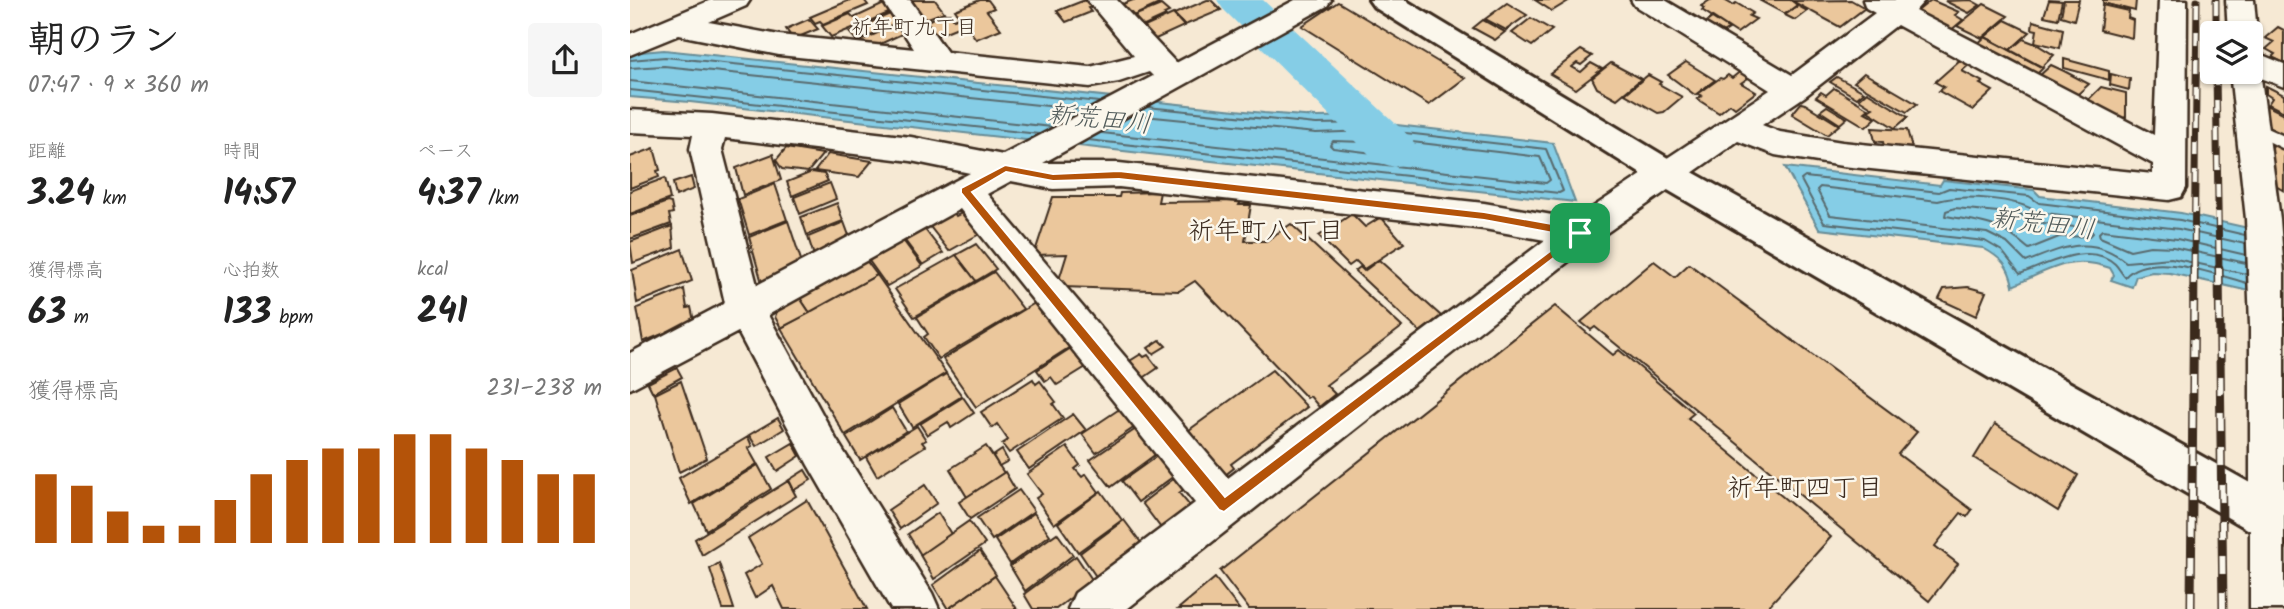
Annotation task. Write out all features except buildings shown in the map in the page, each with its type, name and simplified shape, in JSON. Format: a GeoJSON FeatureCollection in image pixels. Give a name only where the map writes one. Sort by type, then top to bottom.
{"type":"FeatureCollection","features":[{"type":"Feature","properties":{"kind":"street"},"geometry":{"type":"LineString","coordinates":[[645,35],[736,0]]}},
{"type":"Feature","properties":{"kind":"street"},"geometry":{"type":"LineString","coordinates":[[896,0],[937,61]]}},
{"type":"Feature","properties":{"kind":"street"},"geometry":{"type":"LineString","coordinates":[[1101,0],[1166,73]]}},
{"type":"Feature","properties":{"kind":"street"},"geometry":{"type":"LineString","coordinates":[[630,372],[1017,162],[1166,73],[1269,26],[1317,0]]}},
{"type":"Feature","properties":{"kind":"street"},"geometry":{"type":"LineString","coordinates":[[1384,0],[1666,173],[2277,522]]}},
{"type":"Feature","properties":{"kind":"street"},"geometry":{"type":"LineString","coordinates":[[1645,0],[1793,90]]}},
{"type":"Feature","properties":{"kind":"street"},"geometry":{"type":"LineString","coordinates":[[1737,128],[1775,143],[1842,154],[2169,188],[2173,0]]}},
{"type":"Feature","properties":{"kind":"street"},"geometry":{"type":"LineString","coordinates":[[2241,0],[2242,21]]}},
{"type":"Feature","properties":{"kind":"street"},"geometry":{"type":"LineString","coordinates":[[1091,609],[1580,233],[1793,90],[1892,4],[2169,158]]}},
{"type":"Feature","properties":{"kind":"street"},"geometry":{"type":"LineString","coordinates":[[645,35],[779,45],[1090,77],[1119,72],[1166,73]]}},
{"type":"Feature","properties":{"kind":"street"},"geometry":{"type":"LineString","coordinates":[[2263,66],[2284,77]]}},
{"type":"Feature","properties":{"kind":"street"},"geometry":{"type":"LineString","coordinates":[[2246,84],[2251,126],[2269,212],[2276,327],[2277,522],[2273,609]]}},
{"type":"Feature","properties":{"kind":"street"},"geometry":{"type":"LineString","coordinates":[[630,121],[712,125],[1017,162],[1053,177],[1119,175],[1470,214],[1580,233]]}},
{"type":"Feature","properties":{"kind":"street"},"geometry":{"type":"LineString","coordinates":[[712,125],[706,149],[745,309],[822,452],[916,609]]}},
{"type":"Feature","properties":{"kind":"street"},"geometry":{"type":"LineString","coordinates":[[965,191],[1224,506]]}},
{"type":"Feature","properties":{"kind":"lane"},"geometry":{"type":"LineString","coordinates":[[2251,126],[2284,144]]}},
{"type":"Feature","properties":{"kind":"water","name":"新荒田川"},"geometry":{"type":"Polygon","coordinates":[[[664,50],[1264,113],[1317,117],[1373,116],[1388,124],[1553,143],[1575,202],[630,97],[630,53],[664,50]]]}},
{"type":"Feature","properties":{"kind":"water","name":"新荒田川"},"geometry":{"type":"Polygon","coordinates":[[[1785,167],[1940,185],[1943,180],[2034,190],[2040,196],[2181,213],[2284,236],[2284,299],[2170,273],[2152,272],[2136,276],[2132,287],[2111,280],[2114,275],[2110,268],[2083,263],[2060,266],[2013,286],[2003,263],[1983,248],[1819,229],[1785,167]]]}},
{"type":"Feature","properties":{"kind":"waterway"},"geometry":{"type":"LineString","coordinates":[[1238,0],[1394,150]]}},
{"type":"Feature","properties":{"kind":"railway"},"geometry":{"type":"LineString","coordinates":[[2194,269],[2197,0]]}},
{"type":"Feature","properties":{"kind":"railway"},"geometry":{"type":"LineString","coordinates":[[2216,0],[2216,21]]}},
{"type":"Feature","properties":{"kind":"railway"},"geometry":{"type":"LineString","coordinates":[[2216,84],[2219,269]]}},
{"type":"Feature","properties":{"kind":"railway"},"geometry":{"type":"LineString","coordinates":[[2191,609],[2194,268]]}},
{"type":"Feature","properties":{"kind":"railway"},"geometry":{"type":"LineString","coordinates":[[2219,268],[2223,609]]}},
{"type":"Feature","properties":{"kind":"district","name":"祈年町九丁目"},"geometry":{"type":"Point","coordinates":[914,28]}},
{"type":"Feature","properties":{"kind":"district","name":"祈年町八丁目"},"geometry":{"type":"Point","coordinates":[1266,232]}},
{"type":"Feature","properties":{"kind":"district","name":"祈年町四丁目"},"geometry":{"type":"Point","coordinates":[1805,489]}},
{"type":"Feature","properties":{"kind":"route"},"geometry":{"type":"LineString","coordinates":[[1005,169],[1053,177],[1119,175],[1484,216],[1580,233],[1224,506],[965,191],[1005,169]]}}]}
